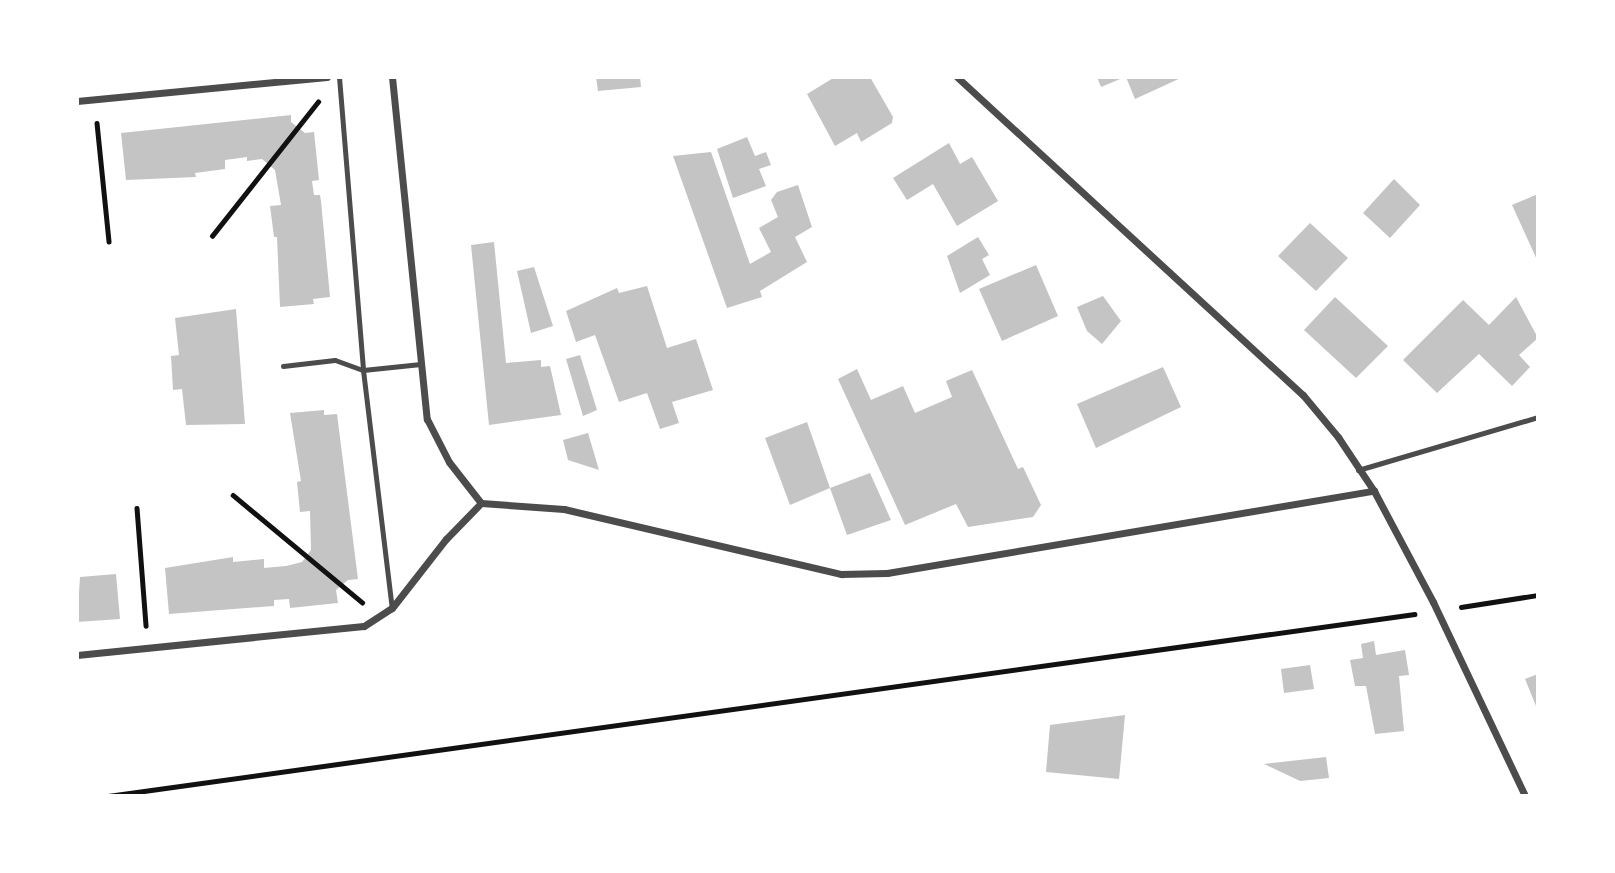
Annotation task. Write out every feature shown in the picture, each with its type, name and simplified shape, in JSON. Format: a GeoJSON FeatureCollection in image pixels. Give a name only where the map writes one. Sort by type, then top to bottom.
{"type":"FeatureCollection","features":[{"type":"Feature","properties":{"kind":"street"},"geometry":{"type":"LineString","coordinates":[[77,101],[327,77]]}},
{"type":"Feature","properties":{"kind":"street"},"geometry":{"type":"LineString","coordinates":[[392,77],[428,419],[450,462],[481,503],[564,509],[841,574],[875,574],[1374,491]]}},
{"type":"Feature","properties":{"kind":"street"},"geometry":{"type":"LineString","coordinates":[[957,77],[1303,395],[1374,491],[1437,611],[1525,796]]}},
{"type":"Feature","properties":{"kind":"street"},"geometry":{"type":"LineString","coordinates":[[77,655],[364,626],[382,618],[392,608],[446,539],[481,503]]}},
{"type":"Feature","properties":{"kind":"lane"},"geometry":{"type":"LineString","coordinates":[[340,77],[363,370],[392,608]]}},
{"type":"Feature","properties":{"kind":"lane"},"geometry":{"type":"LineString","coordinates":[[283,366],[335,360],[363,370],[421,364]]}},
{"type":"Feature","properties":{"kind":"lane"},"geometry":{"type":"LineString","coordinates":[[1358,470],[1538,417]]}},
{"type":"Feature","properties":{"kind":"path"},"geometry":{"type":"LineString","coordinates":[[212,236],[321,98]]}},
{"type":"Feature","properties":{"kind":"path"},"geometry":{"type":"LineString","coordinates":[[95,99],[109,241]]}},
{"type":"Feature","properties":{"kind":"path"},"geometry":{"type":"LineString","coordinates":[[233,495],[382,618]]}},
{"type":"Feature","properties":{"kind":"path"},"geometry":{"type":"LineString","coordinates":[[137,508],[148,648]]}},
{"type":"Feature","properties":{"kind":"path"},"geometry":{"type":"LineString","coordinates":[[108,796],[1538,595]]}},
{"type":"Feature","properties":{"kind":"building"},"geometry":{"type":"Polygon","coordinates":[[[596,77],[640,77],[641,87],[598,91],[596,77]]]}},
{"type":"Feature","properties":{"kind":"building"},"geometry":{"type":"Polygon","coordinates":[[[835,77],[870,77],[893,117],[892,123],[861,142],[857,133],[835,146],[807,94],[835,77]]]}},
{"type":"Feature","properties":{"kind":"building"},"geometry":{"type":"Polygon","coordinates":[[[1097,77],[1125,77],[1101,87],[1097,77]]]}},
{"type":"Feature","properties":{"kind":"building"},"geometry":{"type":"Polygon","coordinates":[[[1126,77],[1183,77],[1135,99],[1126,77]]]}},
{"type":"Feature","properties":{"kind":"building"},"geometry":{"type":"Polygon","coordinates":[[[291,115],[291,122],[305,133],[314,132],[319,180],[312,181],[314,195],[320,195],[321,201],[330,297],[313,299],[314,304],[280,307],[277,237],[274,237],[270,206],[281,205],[275,170],[262,159],[247,161],[247,157],[225,160],[225,169],[195,173],[196,177],[126,180],[121,133],[291,115]]]}},
{"type":"Feature","properties":{"kind":"building"},"geometry":{"type":"Polygon","coordinates":[[[747,137],[755,156],[766,152],[771,165],[759,169],[766,186],[733,198],[717,149],[747,137]]]}},
{"type":"Feature","properties":{"kind":"building"},"geometry":{"type":"Polygon","coordinates":[[[949,143],[960,164],[972,157],[998,201],[957,226],[933,184],[907,200],[893,178],[949,143]]]}},
{"type":"Feature","properties":{"kind":"building"},"geometry":{"type":"Polygon","coordinates":[[[711,152],[750,264],[771,252],[759,228],[778,217],[771,200],[777,192],[798,185],[812,227],[795,237],[807,262],[760,291],[762,297],[727,308],[673,156],[711,152]]]}},
{"type":"Feature","properties":{"kind":"building"},"geometry":{"type":"Polygon","coordinates":[[[1394,179],[1420,205],[1390,238],[1363,213],[1394,179]]]}},
{"type":"Feature","properties":{"kind":"building"},"geometry":{"type":"Polygon","coordinates":[[[1538,194],[1538,262],[1512,205],[1538,194]]]}},
{"type":"Feature","properties":{"kind":"building"},"geometry":{"type":"Polygon","coordinates":[[[1310,223],[1348,258],[1316,291],[1278,256],[1310,223]]]}},
{"type":"Feature","properties":{"kind":"building"},"geometry":{"type":"Polygon","coordinates":[[[978,237],[989,255],[982,259],[990,275],[960,293],[947,256],[978,237]]]}},
{"type":"Feature","properties":{"kind":"building"},"geometry":{"type":"Polygon","coordinates":[[[494,242],[506,363],[541,360],[541,367],[550,366],[561,415],[489,425],[471,245],[494,242]]]}},
{"type":"Feature","properties":{"kind":"building"},"geometry":{"type":"Polygon","coordinates":[[[1036,265],[1058,316],[1002,341],[979,289],[1036,265]]]}},
{"type":"Feature","properties":{"kind":"building"},"geometry":{"type":"Polygon","coordinates":[[[534,267],[553,326],[531,333],[517,271],[534,267]]]}},
{"type":"Feature","properties":{"kind":"building"},"geometry":{"type":"Polygon","coordinates":[[[647,286],[667,348],[696,339],[713,390],[672,402],[679,423],[660,429],[647,393],[619,402],[595,335],[576,342],[566,311],[617,288],[619,293],[647,286]]]}},
{"type":"Feature","properties":{"kind":"building"},"geometry":{"type":"Polygon","coordinates":[[[1103,296],[1121,321],[1102,344],[1087,331],[1077,307],[1103,296]]]}},
{"type":"Feature","properties":{"kind":"building"},"geometry":{"type":"Polygon","coordinates":[[[1335,297],[1388,346],[1356,378],[1304,330],[1335,297]]]}},
{"type":"Feature","properties":{"kind":"building"},"geometry":{"type":"Polygon","coordinates":[[[1516,297],[1538,338],[1519,355],[1530,367],[1512,386],[1479,354],[1437,393],[1403,360],[1463,300],[1489,325],[1516,297]]]}},
{"type":"Feature","properties":{"kind":"building"},"geometry":{"type":"Polygon","coordinates":[[[236,309],[245,424],[186,425],[182,389],[173,390],[171,356],[179,355],[175,318],[236,309]]]}},
{"type":"Feature","properties":{"kind":"building"},"geometry":{"type":"Polygon","coordinates":[[[580,355],[597,410],[583,416],[566,359],[580,355]]]}},
{"type":"Feature","properties":{"kind":"building"},"geometry":{"type":"Polygon","coordinates":[[[1163,367],[1181,407],[1096,448],[1077,404],[1163,367]]]}},
{"type":"Feature","properties":{"kind":"building"},"geometry":{"type":"Polygon","coordinates":[[[857,369],[871,400],[903,386],[915,413],[952,397],[946,381],[972,370],[1018,469],[1023,467],[1041,505],[1033,517],[968,527],[956,504],[905,525],[838,379],[857,369]]]}},
{"type":"Feature","properties":{"kind":"building"},"geometry":{"type":"Polygon","coordinates":[[[324,410],[324,415],[337,414],[358,579],[348,580],[336,590],[338,603],[290,608],[289,599],[274,600],[274,606],[169,614],[165,568],[233,557],[233,562],[264,559],[264,568],[302,562],[311,550],[310,511],[300,512],[297,482],[301,481],[290,413],[324,410]]]}},
{"type":"Feature","properties":{"kind":"building"},"geometry":{"type":"Polygon","coordinates":[[[807,422],[830,488],[790,505],[765,438],[807,422]]]}},
{"type":"Feature","properties":{"kind":"building"},"geometry":{"type":"Polygon","coordinates":[[[588,433],[599,470],[568,460],[563,440],[588,433]]]}},
{"type":"Feature","properties":{"kind":"building"},"geometry":{"type":"Polygon","coordinates":[[[870,473],[891,520],[847,535],[830,488],[870,473]]]}},
{"type":"Feature","properties":{"kind":"building"},"geometry":{"type":"Polygon","coordinates":[[[116,574],[120,619],[77,622],[80,577],[116,574]]]}},
{"type":"Feature","properties":{"kind":"building"},"geometry":{"type":"Polygon","coordinates":[[[1374,641],[1376,655],[1405,650],[1409,675],[1399,676],[1404,731],[1375,734],[1366,686],[1355,686],[1350,660],[1363,658],[1361,644],[1374,641]]]}},
{"type":"Feature","properties":{"kind":"building"},"geometry":{"type":"Polygon","coordinates":[[[1310,665],[1314,689],[1284,693],[1281,669],[1310,665]]]}},
{"type":"Feature","properties":{"kind":"building"},"geometry":{"type":"Polygon","coordinates":[[[1538,674],[1538,711],[1525,679],[1538,674]]]}},
{"type":"Feature","properties":{"kind":"building"},"geometry":{"type":"Polygon","coordinates":[[[1125,715],[1119,779],[1046,772],[1050,725],[1125,715]]]}},
{"type":"Feature","properties":{"kind":"building"},"geometry":{"type":"Polygon","coordinates":[[[1326,757],[1329,778],[1300,781],[1264,764],[1326,757]]]}}]}
